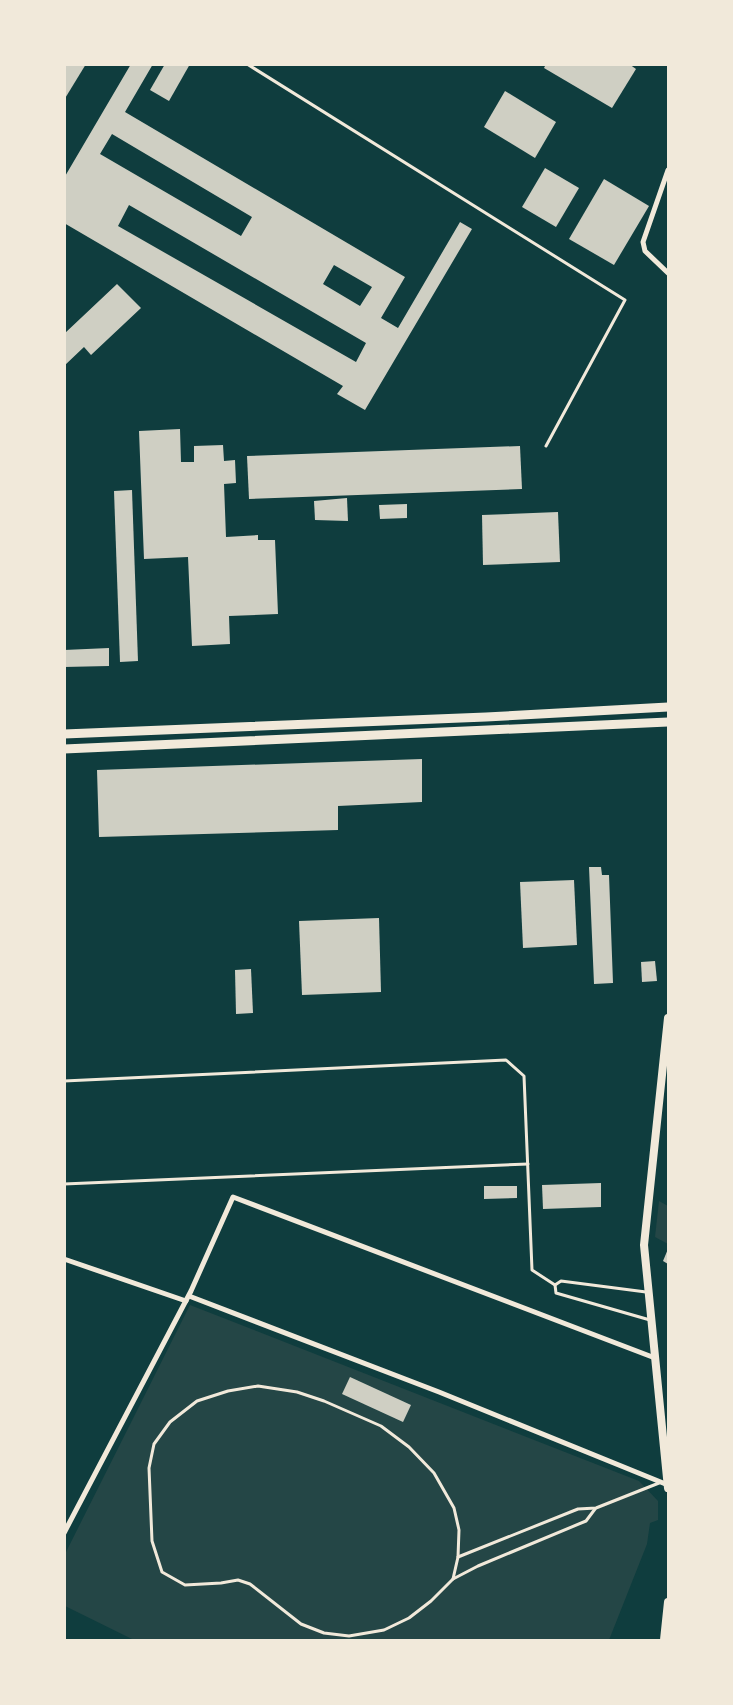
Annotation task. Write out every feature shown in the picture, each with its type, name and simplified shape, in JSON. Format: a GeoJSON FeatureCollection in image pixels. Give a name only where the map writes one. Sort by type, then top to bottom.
{"type":"FeatureCollection","features":[{"type":"Feature","properties":{"kind":"highway"},"geometry":{"type":"LineString","coordinates":[[64,734],[486,717],[669,707]]}},
{"type":"Feature","properties":{"kind":"highway"},"geometry":{"type":"LineString","coordinates":[[64,748],[669,722]]}},
{"type":"Feature","properties":{"kind":"main road"},"geometry":{"type":"LineString","coordinates":[[666,1485],[645,1245],[669,1018]]}},
{"type":"Feature","properties":{"kind":"main road"},"geometry":{"type":"LineString","coordinates":[[664,1641],[669,1602]]}},
{"type":"Feature","properties":{"kind":"street"},"geometry":{"type":"LineString","coordinates":[[669,170],[643,242],[645,251],[669,273]]}},
{"type":"Feature","properties":{"kind":"street"},"geometry":{"type":"LineString","coordinates":[[64,1533],[188,1298],[233,1197],[655,1358]]}},
{"type":"Feature","properties":{"kind":"street"},"geometry":{"type":"LineString","coordinates":[[64,1259],[188,1298],[438,1392],[666,1485]]}},
{"type":"Feature","properties":{"kind":"lane"},"geometry":{"type":"LineString","coordinates":[[247,64],[625,300],[546,446]]}},
{"type":"Feature","properties":{"kind":"lane"},"geometry":{"type":"LineString","coordinates":[[64,1081],[506,1060],[524,1076],[532,1270],[555,1285],[556,1293],[652,1320]]}},
{"type":"Feature","properties":{"kind":"lane"},"geometry":{"type":"LineString","coordinates":[[64,1184],[528,1164]]}},
{"type":"Feature","properties":{"kind":"lane"},"geometry":{"type":"LineString","coordinates":[[555,1285],[561,1281],[649,1292]]}},
{"type":"Feature","properties":{"kind":"lane"},"geometry":{"type":"LineString","coordinates":[[453,1579],[458,1557],[459,1530],[454,1508],[434,1473],[409,1447],[381,1426],[297,1392],[258,1386],[228,1390],[197,1401],[170,1422],[154,1444],[149,1468],[152,1541],[162,1572],[185,1585],[238,1580],[250,1584],[301,1623],[324,1633],[349,1636],[384,1630],[409,1618],[431,1601],[453,1579],[478,1566],[586,1521],[596,1508]]}},
{"type":"Feature","properties":{"kind":"lane"},"geometry":{"type":"LineString","coordinates":[[458,1557],[578,1509],[596,1508],[666,1485]]}},
{"type":"Feature","properties":{"kind":"shaded area"},"geometry":{"type":"Polygon","coordinates":[[[659,1201],[668,1206],[668,1244],[655,1237],[659,1201]]]}},
{"type":"Feature","properties":{"kind":"shaded area"},"geometry":{"type":"Polygon","coordinates":[[[190,1305],[639,1481],[658,1501],[658,1520],[650,1523],[647,1544],[609,1640],[134,1640],[65,1606],[64,1556],[190,1305]]]}},
{"type":"Feature","properties":{"kind":"building"},"geometry":{"type":"Polygon","coordinates":[[[64,64],[86,64],[64,100],[64,64]]]}},
{"type":"Feature","properties":{"kind":"building"},"geometry":{"type":"Polygon","coordinates":[[[131,64],[153,64],[125,112],[405,277],[381,318],[398,328],[460,222],[472,229],[365,410],[337,394],[343,386],[64,223],[64,178],[131,64]],[[112,134],[100,154],[241,236],[252,217],[112,134]],[[129,205],[118,226],[356,362],[366,343],[129,205]],[[334,265],[323,284],[360,306],[372,287],[334,265]]]}},
{"type":"Feature","properties":{"kind":"building"},"geometry":{"type":"Polygon","coordinates":[[[165,64],[190,64],[169,101],[150,90],[165,64]]]}},
{"type":"Feature","properties":{"kind":"building"},"geometry":{"type":"Polygon","coordinates":[[[546,64],[629,64],[636,69],[612,108],[544,68],[546,64]]]}},
{"type":"Feature","properties":{"kind":"building"},"geometry":{"type":"Polygon","coordinates":[[[505,91],[556,122],[535,158],[484,127],[505,91]]]}},
{"type":"Feature","properties":{"kind":"building"},"geometry":{"type":"Polygon","coordinates":[[[545,168],[579,188],[556,227],[522,207],[545,168]]]}},
{"type":"Feature","properties":{"kind":"building"},"geometry":{"type":"Polygon","coordinates":[[[604,179],[649,206],[614,265],[569,239],[604,179]]]}},
{"type":"Feature","properties":{"kind":"building"},"geometry":{"type":"Polygon","coordinates":[[[117,284],[141,308],[91,355],[84,347],[64,366],[64,334],[117,284]]]}},
{"type":"Feature","properties":{"kind":"building"},"geometry":{"type":"Polygon","coordinates":[[[180,429],[181,462],[194,462],[194,446],[223,445],[224,461],[235,460],[236,483],[224,484],[226,537],[258,535],[258,540],[275,540],[278,614],[229,616],[230,644],[192,646],[188,557],[144,559],[139,431],[180,429]]]}},
{"type":"Feature","properties":{"kind":"building"},"geometry":{"type":"Polygon","coordinates":[[[520,446],[522,489],[249,499],[247,456],[520,446]]]}},
{"type":"Feature","properties":{"kind":"building"},"geometry":{"type":"Polygon","coordinates":[[[132,490],[138,661],[120,662],[114,491],[132,490]]]}},
{"type":"Feature","properties":{"kind":"building"},"geometry":{"type":"Polygon","coordinates":[[[347,498],[348,521],[315,520],[314,501],[347,498]]]}},
{"type":"Feature","properties":{"kind":"building"},"geometry":{"type":"Polygon","coordinates":[[[407,504],[407,518],[380,519],[379,505],[407,504]]]}},
{"type":"Feature","properties":{"kind":"building"},"geometry":{"type":"Polygon","coordinates":[[[558,512],[560,562],[483,565],[482,515],[558,512]]]}},
{"type":"Feature","properties":{"kind":"building"},"geometry":{"type":"Polygon","coordinates":[[[109,648],[109,666],[64,667],[64,650],[109,648]]]}},
{"type":"Feature","properties":{"kind":"building"},"geometry":{"type":"Polygon","coordinates":[[[422,759],[422,802],[338,806],[338,830],[99,837],[97,770],[422,759]]]}},
{"type":"Feature","properties":{"kind":"building"},"geometry":{"type":"Polygon","coordinates":[[[589,867],[601,867],[602,875],[609,875],[613,983],[594,984],[589,867]]]}},
{"type":"Feature","properties":{"kind":"building"},"geometry":{"type":"Polygon","coordinates":[[[574,880],[577,945],[523,948],[520,882],[574,880]]]}},
{"type":"Feature","properties":{"kind":"building"},"geometry":{"type":"Polygon","coordinates":[[[379,918],[381,992],[302,995],[299,921],[379,918]]]}},
{"type":"Feature","properties":{"kind":"building"},"geometry":{"type":"Polygon","coordinates":[[[655,961],[657,981],[642,982],[641,962],[655,961]]]}},
{"type":"Feature","properties":{"kind":"building"},"geometry":{"type":"Polygon","coordinates":[[[251,969],[253,1013],[236,1014],[235,970],[251,969]]]}},
{"type":"Feature","properties":{"kind":"building"},"geometry":{"type":"Polygon","coordinates":[[[601,1183],[601,1207],[543,1209],[542,1185],[601,1183]]]}},
{"type":"Feature","properties":{"kind":"building"},"geometry":{"type":"Polygon","coordinates":[[[484,1186],[517,1186],[517,1198],[484,1199],[484,1186]]]}},
{"type":"Feature","properties":{"kind":"building"},"geometry":{"type":"Polygon","coordinates":[[[668,1249],[668,1264],[663,1261],[668,1249]]]}},
{"type":"Feature","properties":{"kind":"building"},"geometry":{"type":"Polygon","coordinates":[[[350,1377],[411,1405],[403,1422],[342,1394],[350,1377]]]}}]}
